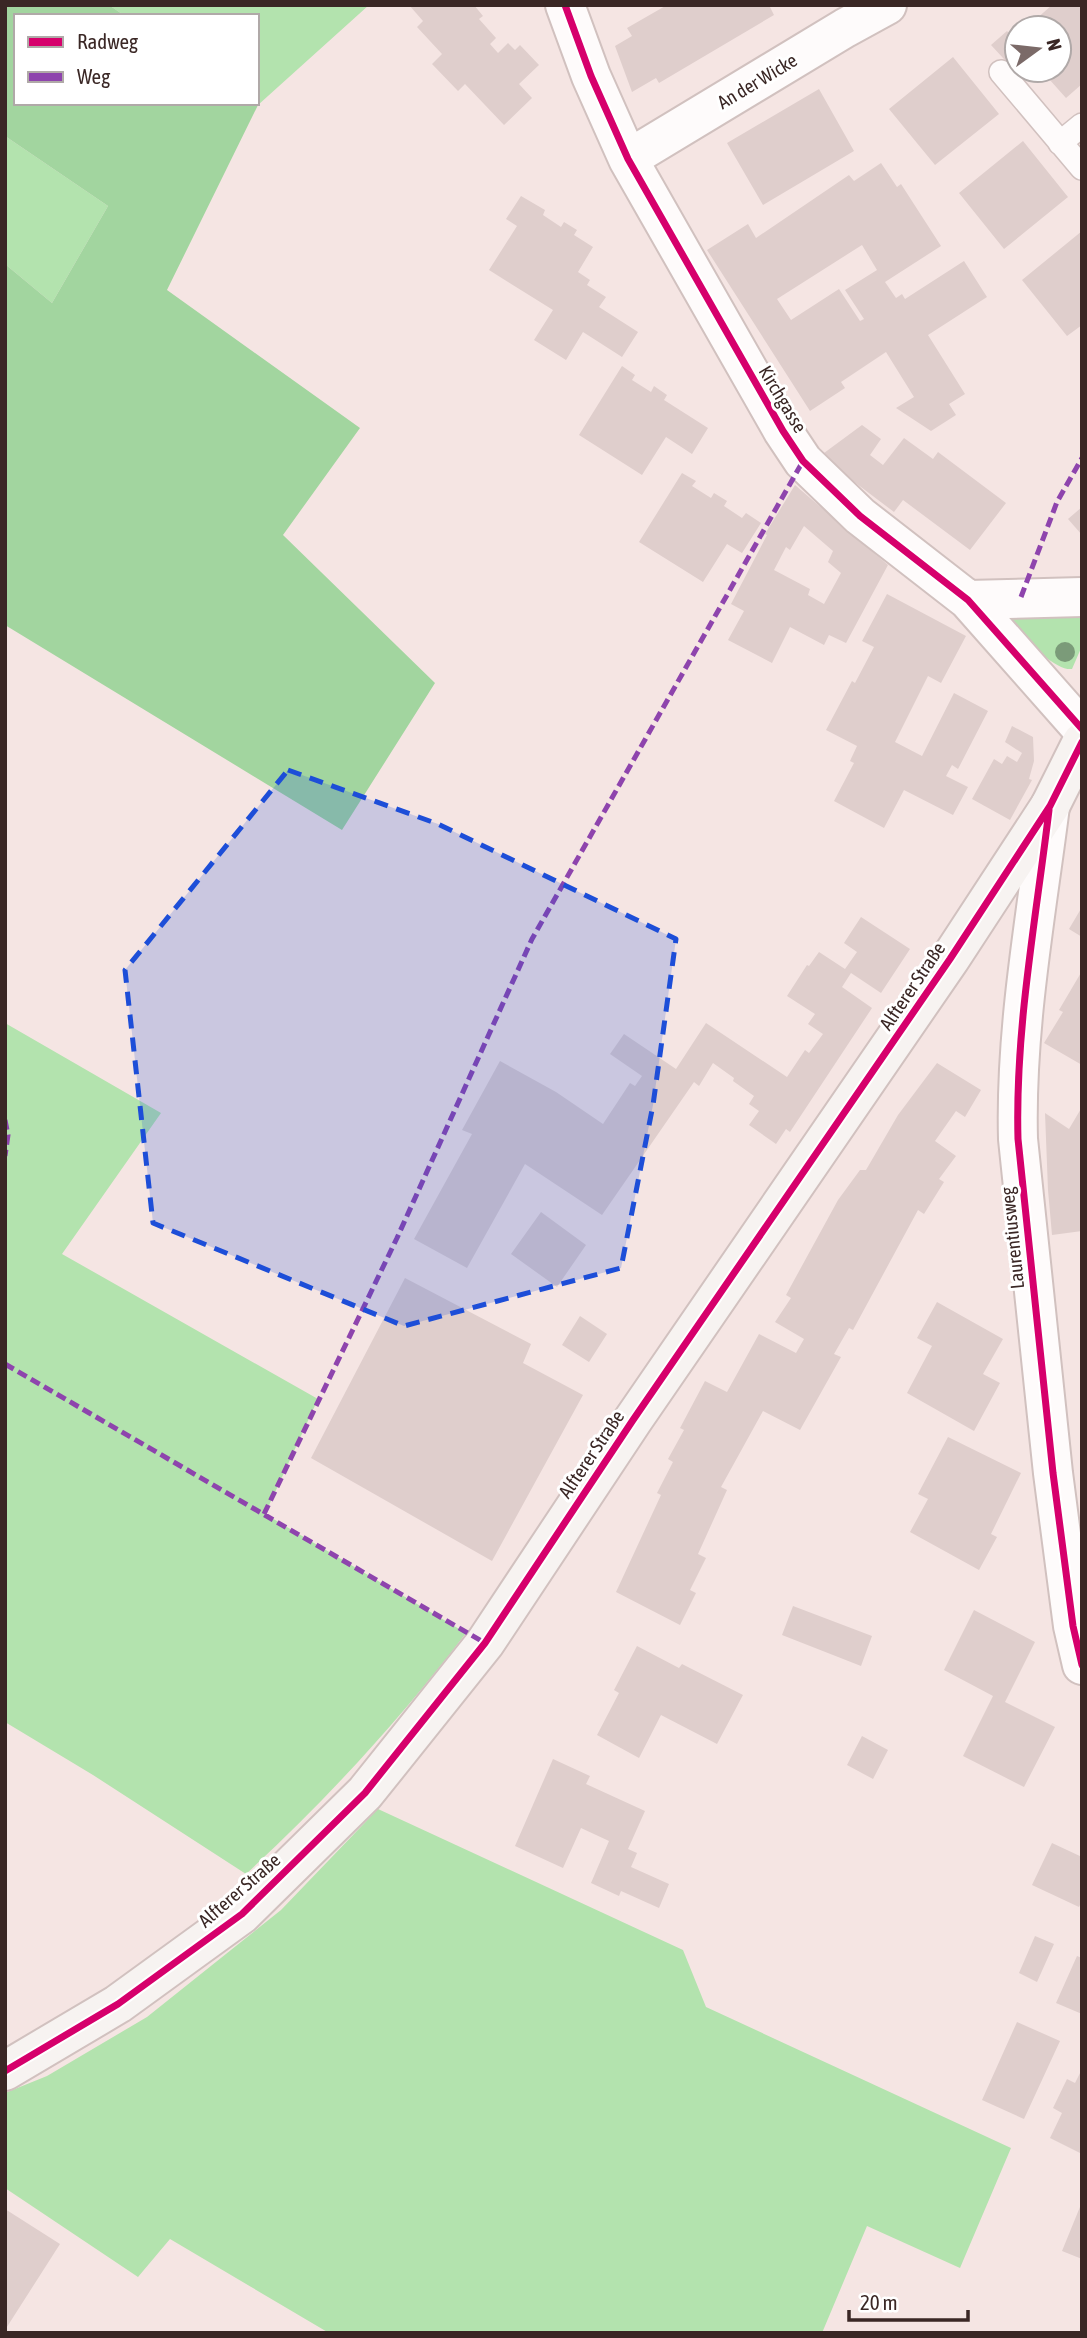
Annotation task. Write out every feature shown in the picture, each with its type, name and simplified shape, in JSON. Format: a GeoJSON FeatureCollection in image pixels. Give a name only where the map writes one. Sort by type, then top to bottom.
{"type":"FeatureCollection","features":[{"type":"Feature","properties":{"kind":"street","name":"Kirchgasse"},"geometry":{"type":"LineString","coordinates":[[565,5],[591,76],[628,159],[777,421],[803,461],[860,516],[968,600],[1082,729]]}},
{"type":"Feature","properties":{"kind":"street","name":"An der Wicke"},"geometry":{"type":"LineString","coordinates":[[628,159],[887,5]]}},
{"type":"Feature","properties":{"kind":"street"},"geometry":{"type":"LineString","coordinates":[[968,600],[1082,597]]}},
{"type":"Feature","properties":{"kind":"street","name":"Alfterer Straße"},"geometry":{"type":"LineString","coordinates":[[5,2071],[118,2004],[242,1914],[362,1798],[485,1643],[633,1420],[950,959],[1049,806],[1082,743]]}},
{"type":"Feature","properties":{"kind":"street","name":"Laurentiusweg"},"geometry":{"type":"LineString","coordinates":[[1049,806],[1020,1048],[1018,1139],[1052,1461],[1073,1626],[1082,1665]]}},
{"type":"Feature","properties":{"kind":"lane"},"geometry":{"type":"LineString","coordinates":[[1001,72],[1082,168]]}},
{"type":"Feature","properties":{"kind":"lane"},"geometry":{"type":"LineString","coordinates":[[1060,143],[1082,125]]}},
{"type":"Feature","properties":{"kind":"highlighted area"},"geometry":{"type":"Polygon","coordinates":[[[288,770],[438,824],[676,939],[653,1105],[621,1268],[404,1326],[153,1223],[125,970],[288,770]]]}},
{"type":"Feature","properties":{"kind":"green space"},"geometry":{"type":"Polygon","coordinates":[[[5,5],[109,5],[122,14],[14,14],[14,105],[258,105],[167,290],[360,428],[283,535],[435,683],[342,830],[5,625],[5,264],[52,303],[108,206],[5,136],[5,5]]]}},
{"type":"Feature","properties":{"kind":"green space"},"geometry":{"type":"Polygon","coordinates":[[[109,5],[369,5],[259,104],[259,14],[122,14],[109,5]]]}},
{"type":"Feature","properties":{"kind":"green space"},"geometry":{"type":"Polygon","coordinates":[[[5,136],[108,206],[52,303],[5,264],[5,136]]]}},
{"type":"Feature","properties":{"kind":"green space"},"geometry":{"type":"Polygon","coordinates":[[[1082,612],[1082,646],[1072,669],[1055,664],[1045,657],[1003,616],[1082,612]]]}},
{"type":"Feature","properties":{"kind":"green space"},"geometry":{"type":"Polygon","coordinates":[[[5,1023],[161,1113],[62,1254],[318,1399],[265,1514],[466,1633],[415,1697],[361,1758],[246,1874],[93,1775],[5,1722],[5,1023]]]}},
{"type":"Feature","properties":{"kind":"green space"},"geometry":{"type":"Polygon","coordinates":[[[378,1809],[683,1950],[706,2007],[1011,2148],[960,2268],[867,2226],[822,2333],[329,2333],[170,2239],[138,2277],[5,2188],[5,2093],[47,2076],[147,2017],[281,1910],[378,1809]]]}},
{"type":"Feature","properties":{"kind":"building"},"geometry":{"type":"Polygon","coordinates":[[[409,5],[474,5],[483,16],[479,19],[496,38],[490,44],[498,53],[508,43],[515,50],[520,45],[539,65],[519,84],[532,98],[504,125],[465,84],[458,91],[432,64],[442,54],[417,27],[423,21],[409,5]]]}},
{"type":"Feature","properties":{"kind":"building"},"geometry":{"type":"Polygon","coordinates":[[[667,5],[769,5],[774,15],[659,83],[656,78],[632,92],[615,46],[632,36],[627,28],[667,5]]]}},
{"type":"Feature","properties":{"kind":"building"},"geometry":{"type":"Polygon","coordinates":[[[1052,5],[1082,5],[1082,84],[1066,98],[1054,84],[1073,84],[1073,14],[1042,14],[1052,5]]]}},
{"type":"Feature","properties":{"kind":"building"},"geometry":{"type":"Polygon","coordinates":[[[1003,34],[1003,58],[991,45],[1003,34]]]}},
{"type":"Feature","properties":{"kind":"building"},"geometry":{"type":"Polygon","coordinates":[[[953,57],[999,114],[935,165],[889,109],[953,57]]]}},
{"type":"Feature","properties":{"kind":"building"},"geometry":{"type":"Polygon","coordinates":[[[819,89],[854,151],[763,205],[727,143],[819,89]]]}},
{"type":"Feature","properties":{"kind":"building"},"geometry":{"type":"Polygon","coordinates":[[[1023,141],[1068,197],[1004,249],[959,193],[1023,141]]]}},
{"type":"Feature","properties":{"kind":"building"},"geometry":{"type":"Polygon","coordinates":[[[881,163],[897,187],[901,184],[941,246],[885,282],[896,298],[902,294],[905,299],[964,261],[987,297],[928,335],[965,394],[949,404],[956,415],[931,431],[896,408],[914,397],[886,352],[841,382],[845,388],[810,411],[707,250],[748,224],[756,238],[849,175],[854,181],[881,163]],[[862,245],[777,299],[791,320],[839,289],[860,321],[864,319],[845,290],[877,270],[862,245]]]}},
{"type":"Feature","properties":{"kind":"building"},"geometry":{"type":"Polygon","coordinates":[[[521,196],[545,210],[543,215],[561,227],[564,222],[577,230],[574,235],[593,247],[578,272],[590,280],[587,285],[606,297],[599,307],[638,332],[622,357],[583,332],[566,360],[534,340],[553,310],[489,270],[517,226],[506,219],[521,196]]]}},
{"type":"Feature","properties":{"kind":"building"},"geometry":{"type":"Polygon","coordinates":[[[1082,231],[1082,325],[1067,336],[1022,280],[1082,231]]]}},
{"type":"Feature","properties":{"kind":"building"},"geometry":{"type":"Polygon","coordinates":[[[622,366],[635,375],[632,380],[651,392],[654,386],[667,395],[664,400],[708,428],[692,454],[666,437],[642,475],[579,435],[622,366]]]}},
{"type":"Feature","properties":{"kind":"building"},"geometry":{"type":"Polygon","coordinates":[[[862,425],[881,439],[870,455],[883,465],[904,438],[933,459],[938,452],[1006,503],[970,550],[903,500],[894,512],[820,456],[862,425]]]}},
{"type":"Feature","properties":{"kind":"building"},"geometry":{"type":"Polygon","coordinates":[[[682,473],[696,481],[692,486],[711,498],[714,493],[727,501],[724,506],[742,518],[746,513],[761,523],[742,553],[727,544],[703,582],[639,542],[682,473]]]}},
{"type":"Feature","properties":{"kind":"building"},"geometry":{"type":"Polygon","coordinates":[[[795,485],[888,565],[846,643],[829,635],[824,645],[790,627],[772,663],[728,640],[744,611],[731,604],[767,535],[765,534],[795,485]],[[804,526],[790,550],[786,547],[774,570],[810,589],[808,595],[824,604],[841,573],[828,562],[833,551],[804,526]]]}},
{"type":"Feature","properties":{"kind":"building"},"geometry":{"type":"Polygon","coordinates":[[[1082,507],[1082,535],[1068,519],[1082,507]]]}},
{"type":"Feature","properties":{"kind":"building"},"geometry":{"type":"Polygon","coordinates":[[[887,594],[966,636],[941,683],[928,676],[895,742],[922,756],[954,693],[988,711],[958,769],[952,765],[946,776],[968,787],[953,815],[904,790],[884,828],[834,801],[854,763],[850,761],[857,746],[826,730],[874,647],[862,641],[887,594]]]}},
{"type":"Feature","properties":{"kind":"building"},"geometry":{"type":"Polygon","coordinates":[[[1012,726],[1033,737],[1034,761],[1029,779],[1032,780],[1010,820],[972,799],[994,759],[1002,764],[1007,756],[1017,762],[1022,753],[1005,742],[1012,726]]]}},
{"type":"Feature","properties":{"kind":"building"},"geometry":{"type":"Polygon","coordinates":[[[1082,907],[1082,937],[1069,929],[1082,907]]]}},
{"type":"Feature","properties":{"kind":"building"},"geometry":{"type":"Polygon","coordinates":[[[861,917],[910,949],[881,993],[851,973],[842,987],[872,1008],[790,1132],[786,1129],[776,1144],[749,1125],[759,1111],[749,1104],[754,1096],[713,1063],[699,1086],[694,1082],[602,1215],[525,1164],[467,1268],[414,1239],[472,1134],[462,1130],[500,1061],[556,1092],[603,1124],[630,1083],[635,1086],[642,1076],[610,1054],[624,1034],[676,1069],[706,1023],[787,1077],[805,1050],[809,1053],[823,1034],[808,1024],[815,1014],[787,996],[819,952],[845,969],[857,952],[844,943],[861,917]]]}},
{"type":"Feature","properties":{"kind":"building"},"geometry":{"type":"Polygon","coordinates":[[[1082,971],[1082,1065],[1044,1043],[1063,1012],[1059,1010],[1082,971]]]}},
{"type":"Feature","properties":{"kind":"building"},"geometry":{"type":"Polygon","coordinates":[[[937,1063],[981,1090],[965,1117],[956,1111],[935,1141],[956,1156],[939,1179],[944,1182],[924,1214],[918,1210],[853,1330],[849,1328],[834,1354],[841,1357],[800,1430],[763,1411],[721,1487],[727,1490],[698,1554],[706,1558],[690,1590],[696,1593],[680,1625],[616,1592],[661,1495],[657,1493],[673,1462],[668,1459],[684,1430],[680,1428],[705,1381],[727,1392],[759,1334],[796,1353],[804,1339],[775,1322],[791,1298],[786,1295],[838,1200],[860,1170],[866,1170],[898,1115],[937,1063]]]}},
{"type":"Feature","properties":{"kind":"building"},"geometry":{"type":"Polygon","coordinates":[[[1082,1107],[1082,1231],[1052,1235],[1045,1113],[1069,1129],[1082,1107]]]}},
{"type":"Feature","properties":{"kind":"building"},"geometry":{"type":"Polygon","coordinates":[[[541,1212],[586,1245],[557,1287],[511,1254],[541,1212]]]}},
{"type":"Feature","properties":{"kind":"building"},"geometry":{"type":"Polygon","coordinates":[[[405,1278],[531,1344],[523,1363],[583,1395],[492,1561],[311,1458],[405,1278]]]}},
{"type":"Feature","properties":{"kind":"building"},"geometry":{"type":"Polygon","coordinates":[[[937,1302],[1003,1339],[983,1374],[1000,1383],[974,1431],[907,1393],[932,1346],[917,1338],[937,1302]]]}},
{"type":"Feature","properties":{"kind":"building"},"geometry":{"type":"Polygon","coordinates":[[[580,1316],[607,1334],[589,1362],[562,1345],[580,1316]]]}},
{"type":"Feature","properties":{"kind":"building"},"geometry":{"type":"Polygon","coordinates":[[[948,1437],[1021,1473],[991,1534],[997,1537],[979,1570],[910,1532],[928,1499],[918,1494],[948,1437]]]}},
{"type":"Feature","properties":{"kind":"building"},"geometry":{"type":"Polygon","coordinates":[[[793,1606],[872,1636],[861,1666],[782,1635],[793,1606]]]}},
{"type":"Feature","properties":{"kind":"building"},"geometry":{"type":"Polygon","coordinates":[[[974,1610],[1035,1642],[1005,1702],[1055,1727],[1024,1787],[963,1756],[993,1696],[944,1670],[974,1610]]]}},
{"type":"Feature","properties":{"kind":"building"},"geometry":{"type":"Polygon","coordinates":[[[637,1646],[679,1668],[682,1664],[743,1695],[717,1744],[661,1715],[639,1758],[597,1735],[619,1693],[614,1690],[637,1646]]]}},
{"type":"Feature","properties":{"kind":"building"},"geometry":{"type":"Polygon","coordinates":[[[862,1736],[888,1750],[873,1779],[847,1765],[862,1736]]]}},
{"type":"Feature","properties":{"kind":"building"},"geometry":{"type":"Polygon","coordinates":[[[553,1759],[590,1776],[586,1784],[645,1811],[628,1849],[637,1853],[631,1867],[669,1884],[659,1908],[621,1891],[619,1896],[591,1883],[609,1841],[581,1828],[563,1868],[515,1846],[553,1759]]]}},
{"type":"Feature","properties":{"kind":"building"},"geometry":{"type":"Polygon","coordinates":[[[1052,1843],[1082,1857],[1082,1901],[1079,1907],[1032,1885],[1052,1843]]]}},
{"type":"Feature","properties":{"kind":"building"},"geometry":{"type":"Polygon","coordinates":[[[1035,1936],[1054,1944],[1037,1982],[1019,1973],[1035,1936]]]}},
{"type":"Feature","properties":{"kind":"building"},"geometry":{"type":"Polygon","coordinates":[[[1077,1956],[1082,1958],[1082,2014],[1056,2003],[1077,1956]]]}},
{"type":"Feature","properties":{"kind":"building"},"geometry":{"type":"Polygon","coordinates":[[[1017,2022],[1060,2041],[1024,2119],[982,2100],[1017,2022]]]}},
{"type":"Feature","properties":{"kind":"building"},"geometry":{"type":"Polygon","coordinates":[[[1082,2069],[1082,2154],[1050,2138],[1062,2113],[1053,2108],[1067,2079],[1075,2083],[1082,2069]]]}},
{"type":"Feature","properties":{"kind":"building"},"geometry":{"type":"Polygon","coordinates":[[[1082,2202],[1082,2259],[1062,2251],[1082,2202]]]}},
{"type":"Feature","properties":{"kind":"building"},"geometry":{"type":"Polygon","coordinates":[[[5,2209],[60,2244],[5,2330],[5,2209]]]}},
{"type":"Feature","properties":{"kind":"marked path"},"geometry":{"type":"LineString","coordinates":[[1021,597],[1057,502],[1082,458]]}},
{"type":"Feature","properties":{"kind":"marked path"},"geometry":{"type":"LineString","coordinates":[[264,1514],[397,1238],[532,939],[803,461]]}},
{"type":"Feature","properties":{"kind":"marked path"},"geometry":{"type":"LineString","coordinates":[[5,1120],[8,1135],[5,1156]]}},
{"type":"Feature","properties":{"kind":"marked path"},"geometry":{"type":"LineString","coordinates":[[5,1364],[485,1643]]}},
{"type":"Feature","properties":{"kind":"cycle path"},"geometry":{"type":"LineString","coordinates":[[565,5],[591,76],[628,159],[783,431],[803,461],[860,516],[968,600],[1082,729]]}},
{"type":"Feature","properties":{"kind":"cycle path"},"geometry":{"type":"LineString","coordinates":[[5,2071],[118,2004],[242,1914],[365,1793],[485,1643],[633,1420],[950,959],[1050,806],[1082,742]]}},
{"type":"Feature","properties":{"kind":"cycle path"},"geometry":{"type":"LineString","coordinates":[[1049,810],[1023,1015],[1018,1139],[1053,1473],[1073,1626],[1082,1665]]}}]}
